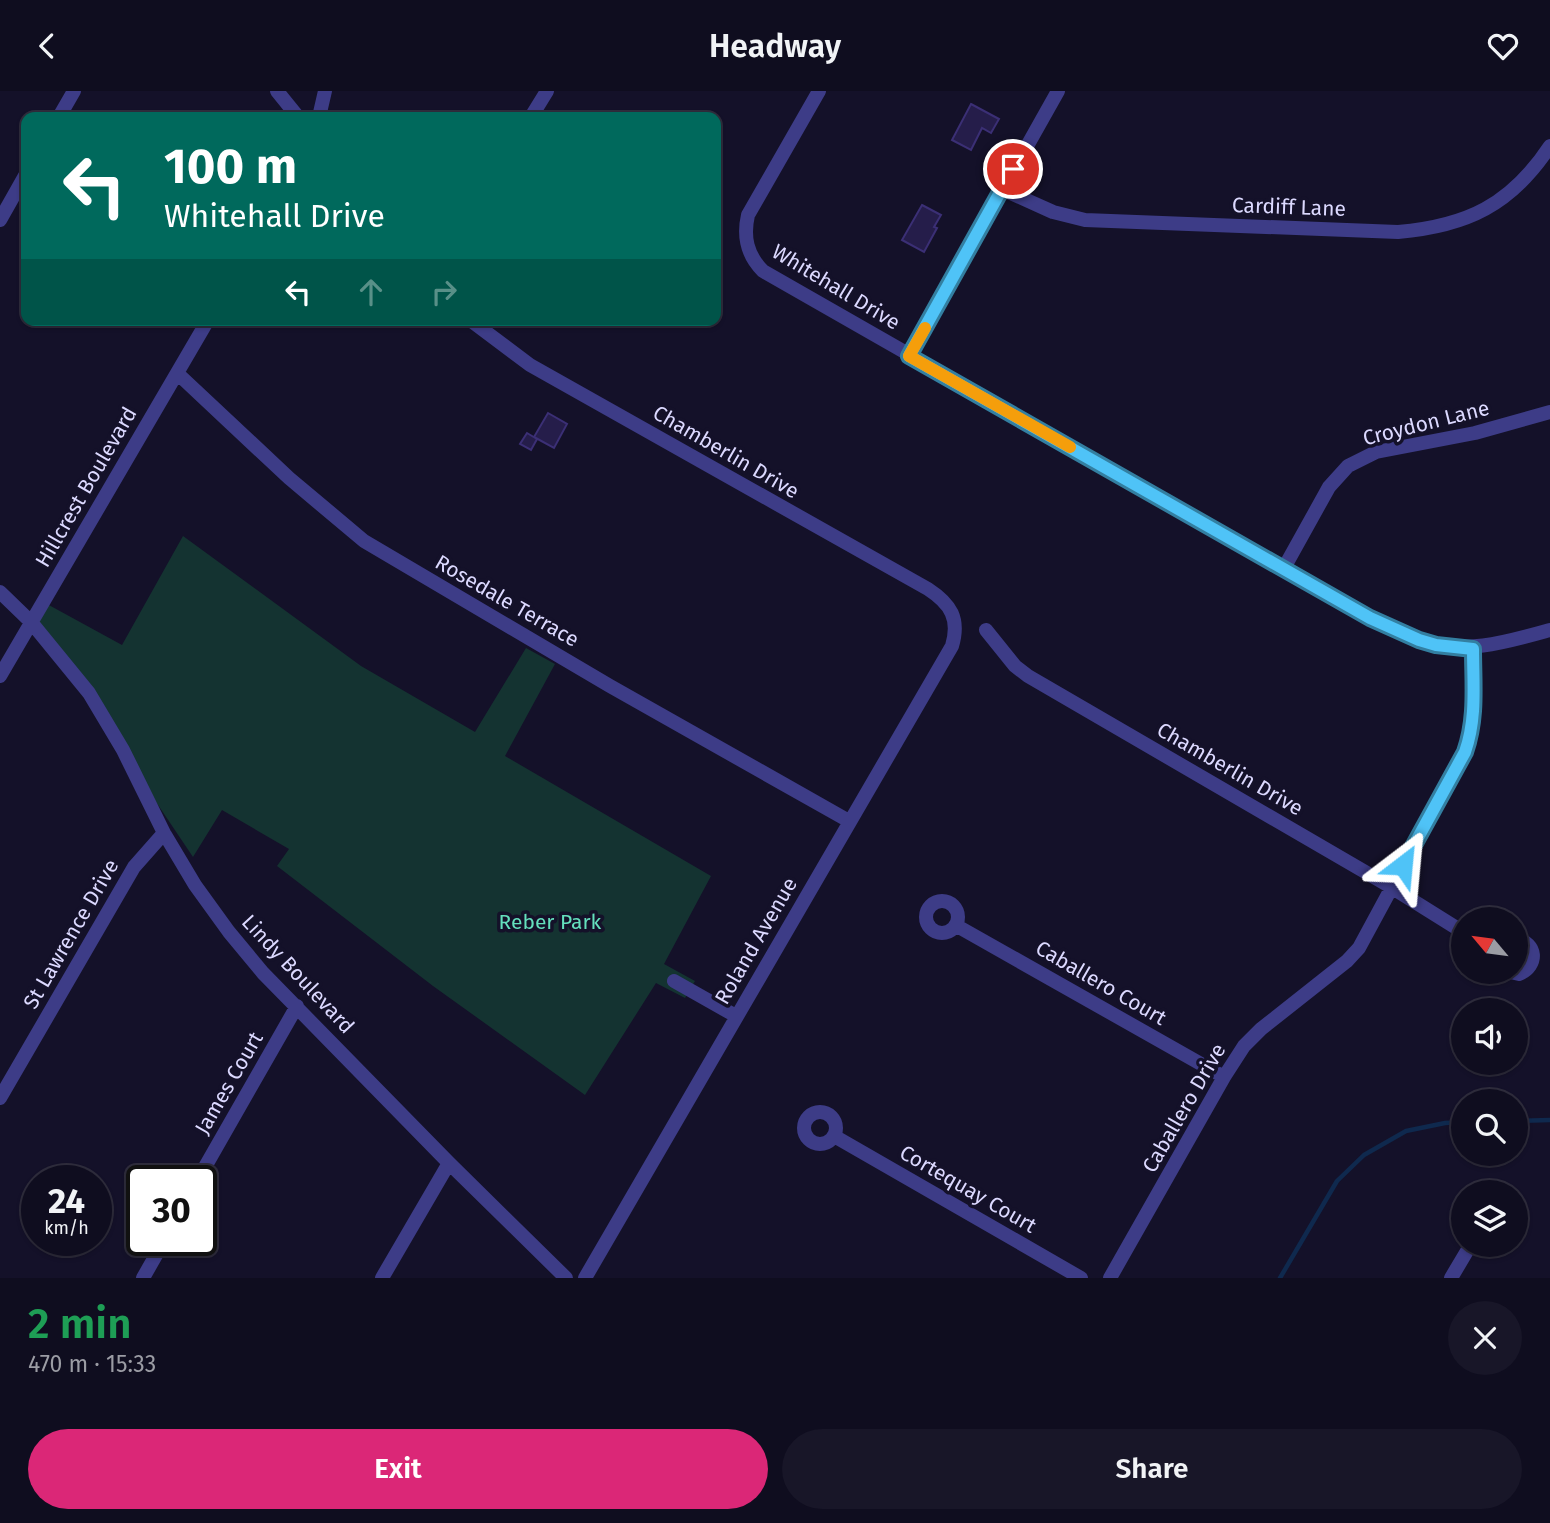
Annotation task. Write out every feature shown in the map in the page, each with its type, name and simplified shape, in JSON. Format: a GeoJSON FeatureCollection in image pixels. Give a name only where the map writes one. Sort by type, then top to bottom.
{"type":"FeatureCollection","features":[{"type":"Feature","properties":{"kind":"street"},"geometry":{"type":"LineString","coordinates":[[62,112],[74,91]]}},
{"type":"Feature","properties":{"kind":"street"},"geometry":{"type":"LineString","coordinates":[[277,91],[294,112]]}},
{"type":"Feature","properties":{"kind":"street"},"geometry":{"type":"LineString","coordinates":[[320,112],[326,91]]}},
{"type":"Feature","properties":{"kind":"street"},"geometry":{"type":"LineString","coordinates":[[534,112],[547,91]]}},
{"type":"Feature","properties":{"kind":"street","name":"Whitehall Drive"},"geometry":{"type":"LineString","coordinates":[[819,91],[748,215],[745,228],[747,244],[753,261],[763,271],[1370,618],[1419,640],[1436,645],[1473,649],[1550,630]]}},
{"type":"Feature","properties":{"kind":"street"},"geometry":{"type":"LineString","coordinates":[[909,356],[1058,91]]}},
{"type":"Feature","properties":{"kind":"street","name":"Cardiff Lane"},"geometry":{"type":"LineString","coordinates":[[1002,189],[1053,212],[1085,220],[1409,231],[1453,223],[1498,200],[1535,168],[1550,146]]}},
{"type":"Feature","properties":{"kind":"street"},"geometry":{"type":"LineString","coordinates":[[0,220],[21,183]]}},
{"type":"Feature","properties":{"kind":"street","name":"Hillcrest Boulevard"},"geometry":{"type":"LineString","coordinates":[[0,676],[204,326]]}},
{"type":"Feature","properties":{"kind":"street","name":"Chamberlin Drive"},"geometry":{"type":"LineString","coordinates":[[478,326],[530,365],[928,589],[947,604],[956,622]]}},
{"type":"Feature","properties":{"kind":"street","name":"Rosedale Terrace"},"geometry":{"type":"LineString","coordinates":[[177,373],[289,478],[364,541],[610,686],[849,821]]}},
{"type":"Feature","properties":{"kind":"street","name":"Croydon Lane"},"geometry":{"type":"LineString","coordinates":[[1284,568],[1329,487],[1348,466],[1376,452],[1475,433],[1550,412]]}},
{"type":"Feature","properties":{"kind":"street","name":"Lindy Boulevard"},"geometry":{"type":"LineString","coordinates":[[0,592],[31,622],[89,693],[123,750],[164,833],[229,932],[263,973],[566,1278]]}},
{"type":"Feature","properties":{"kind":"street","name":"Roland Avenue"},"geometry":{"type":"LineString","coordinates":[[585,1278],[952,646],[956,622]]}},
{"type":"Feature","properties":{"kind":"street","name":"Chamberlin Drive"},"geometry":{"type":"LineString","coordinates":[[986,630],[1015,666],[1028,676],[1451,924]]}},
{"type":"Feature","properties":{"kind":"street","name":"Caballero Drive"},"geometry":{"type":"LineString","coordinates":[[1110,1278],[1244,1046],[1261,1029],[1347,961],[1359,948],[1465,752],[1474,717],[1473,649]]}},
{"type":"Feature","properties":{"kind":"street","name":"St Lawrence Drive"},"geometry":{"type":"LineString","coordinates":[[0,1098],[134,867],[164,833]]}},
{"type":"Feature","properties":{"kind":"street","name":"Caballero Court"},"geometry":{"type":"LineString","coordinates":[[957,926],[1224,1077]]}},
{"type":"Feature","properties":{"kind":"street"},"geometry":{"type":"LineString","coordinates":[[1528,944],[1534,959],[1528,970]]}},
{"type":"Feature","properties":{"kind":"street"},"geometry":{"type":"LineString","coordinates":[[674,981],[736,1016]]}},
{"type":"Feature","properties":{"kind":"street","name":"James Court"},"geometry":{"type":"LineString","coordinates":[[206,1165],[297,1006]]}},
{"type":"Feature","properties":{"kind":"street","name":"Cortequay Court"},"geometry":{"type":"LineString","coordinates":[[834,1136],[1081,1278]]}},
{"type":"Feature","properties":{"kind":"street"},"geometry":{"type":"LineString","coordinates":[[382,1278],[449,1163]]}},
{"type":"Feature","properties":{"kind":"street"},"geometry":{"type":"LineString","coordinates":[[143,1278],[155,1256]]}},
{"type":"Feature","properties":{"kind":"street"},"geometry":{"type":"LineString","coordinates":[[1451,1278],[1460,1257]]}},
{"type":"Feature","properties":{"kind":"green space","name":"Reber Park"},"geometry":{"type":"Polygon","coordinates":[[[183,536],[361,666],[475,732],[526,648],[555,664],[505,756],[711,876],[664,964],[695,981],[685,998],[656,983],[585,1095],[433,986],[277,866],[289,849],[222,810],[193,857],[33,619],[47,604],[122,645],[183,536]]]}},
{"type":"Feature","properties":{"kind":"building"},"geometry":{"type":"Polygon","coordinates":[[[971,104],[999,119],[991,133],[982,128],[971,150],[952,140],[971,104]]]}},
{"type":"Feature","properties":{"kind":"building"},"geometry":{"type":"Polygon","coordinates":[[[922,205],[941,215],[924,252],[902,240],[922,205]]]}},
{"type":"Feature","properties":{"kind":"building"},"geometry":{"type":"Polygon","coordinates":[[[548,413],[567,424],[554,448],[534,437],[548,413]]]}},
{"type":"Feature","properties":{"kind":"building"},"geometry":{"type":"Polygon","coordinates":[[[527,433],[537,439],[531,450],[520,444],[527,433]]]}},
{"type":"Feature","properties":{"kind":"waterway"},"geometry":{"type":"LineString","coordinates":[[1528,1121],[1550,1120]]}},
{"type":"Feature","properties":{"kind":"waterway"},"geometry":{"type":"LineString","coordinates":[[1280,1278],[1337,1181],[1364,1155],[1406,1131],[1451,1123]]}},
{"type":"Feature","properties":{"kind":"slow traffic"},"geometry":{"type":"LineString","coordinates":[[925,328],[909,356],[1070,447]]}},
{"type":"Feature","properties":{"kind":"route"},"geometry":{"type":"LineString","coordinates":[[1013,169],[909,356],[1370,618],[1419,640],[1436,645],[1473,649],[1474,717],[1465,752],[1403,865]]}}]}
